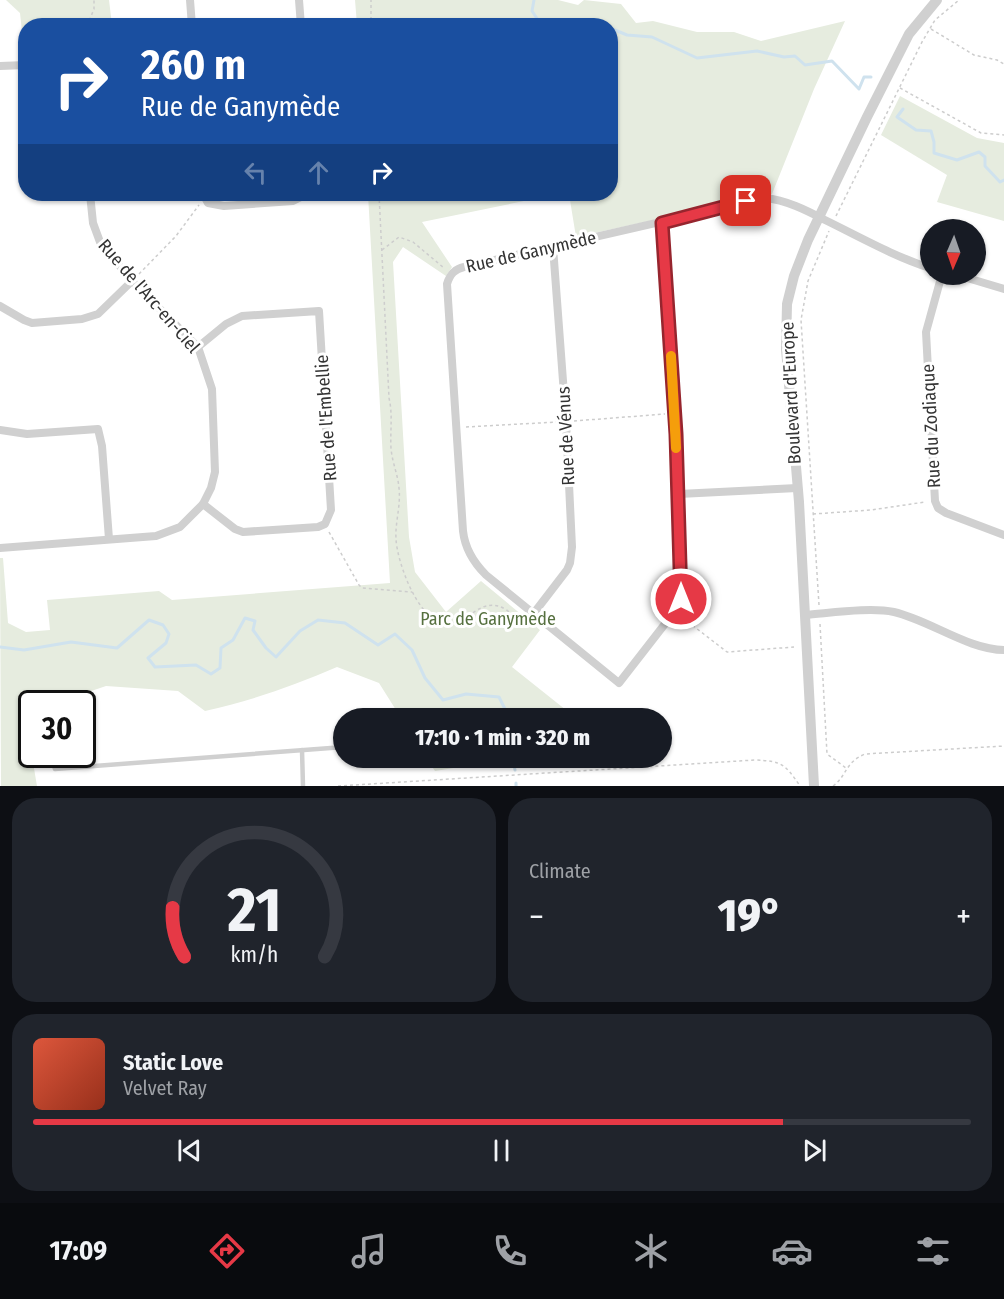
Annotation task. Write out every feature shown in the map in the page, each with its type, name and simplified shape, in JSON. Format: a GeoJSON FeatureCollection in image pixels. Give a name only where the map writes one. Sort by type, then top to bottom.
{"type":"FeatureCollection","features":[{"type":"Feature","properties":{"kind":"street"},"geometry":{"type":"LineString","coordinates":[[190,0],[191,18]]}},
{"type":"Feature","properties":{"kind":"street"},"geometry":{"type":"LineString","coordinates":[[299,0],[300,18]]}},
{"type":"Feature","properties":{"kind":"street","name":"Boulevard d'Europe"},"geometry":{"type":"LineString","coordinates":[[814,786],[786,319],[794,276],[808,240],[902,46],[933,1]]}},
{"type":"Feature","properties":{"kind":"street"},"geometry":{"type":"LineString","coordinates":[[0,66],[18,65]]}},
{"type":"Feature","properties":{"kind":"street","name":"Rue de Ganymède"},"geometry":{"type":"LineString","coordinates":[[675,612],[619,683],[480,569],[472,558],[464,539],[447,284],[452,274],[460,268],[765,198],[784,201],[901,258],[920,265]]}},
{"type":"Feature","properties":{"kind":"street","name":"Rue de l'Arc-en-Ciel"},"geometry":{"type":"LineString","coordinates":[[0,548],[156,536],[180,527],[203,504],[211,488],[215,471],[212,389],[198,347],[132,281],[100,242],[93,223],[91,201]]}},
{"type":"Feature","properties":{"kind":"street"},"geometry":{"type":"LineString","coordinates":[[207,201],[224,206],[293,201]]}},
{"type":"Feature","properties":{"kind":"street"},"geometry":{"type":"LineString","coordinates":[[662,223],[679,494],[682,591],[675,612]]}},
{"type":"Feature","properties":{"kind":"street","name":"Rue de Vénus"},"geometry":{"type":"LineString","coordinates":[[534,613],[567,570],[572,547],[566,421],[553,247]]}},
{"type":"Feature","properties":{"kind":"street"},"geometry":{"type":"LineString","coordinates":[[0,306],[24,321],[32,323],[82,320],[98,314],[132,281]]}},
{"type":"Feature","properties":{"kind":"street"},"geometry":{"type":"LineString","coordinates":[[986,283],[1004,288]]}},
{"type":"Feature","properties":{"kind":"street","name":"Rue du Zodiaque"},"geometry":{"type":"LineString","coordinates":[[939,285],[926,332],[935,501],[938,508],[946,513],[1004,535]]}},
{"type":"Feature","properties":{"kind":"street","name":"Rue de l'Embellie"},"geometry":{"type":"LineString","coordinates":[[198,347],[226,324],[242,316],[319,311],[331,510],[325,524]]}},
{"type":"Feature","properties":{"kind":"street"},"geometry":{"type":"LineString","coordinates":[[0,430],[27,434],[98,429],[102,446],[109,538]]}},
{"type":"Feature","properties":{"kind":"street"},"geometry":{"type":"LineString","coordinates":[[679,494],[797,488]]}},
{"type":"Feature","properties":{"kind":"street"},"geometry":{"type":"LineString","coordinates":[[203,504],[235,529],[243,532],[312,529],[325,524]]}},
{"type":"Feature","properties":{"kind":"street"},"geometry":{"type":"LineString","coordinates":[[805,615],[894,612],[981,645],[1004,650]]}},
{"type":"Feature","properties":{"kind":"lane"},"geometry":{"type":"LineString","coordinates":[[96,766],[333,748]]}},
{"type":"Feature","properties":{"kind":"lane"},"geometry":{"type":"LineString","coordinates":[[302,750],[303,786]]}},
{"type":"Feature","properties":{"kind":"path"},"geometry":{"type":"LineString","coordinates":[[90,18],[94,9],[94,0]]}},
{"type":"Feature","properties":{"kind":"path"},"geometry":{"type":"LineString","coordinates":[[371,0],[371,18]]}},
{"type":"Feature","properties":{"kind":"path"},"geometry":{"type":"LineString","coordinates":[[846,768],[827,754],[801,320],[808,281],[899,87],[930,28],[939,16],[959,0]]}},
{"type":"Feature","properties":{"kind":"path"},"geometry":{"type":"LineString","coordinates":[[930,28],[974,55],[997,60],[1004,64]]}},
{"type":"Feature","properties":{"kind":"path"},"geometry":{"type":"LineString","coordinates":[[899,87],[981,132],[1004,135]]}},
{"type":"Feature","properties":{"kind":"path"},"geometry":{"type":"LineString","coordinates":[[132,281],[176,236],[200,201]]}},
{"type":"Feature","properties":{"kind":"path"},"geometry":{"type":"LineString","coordinates":[[379,201],[389,398],[392,414],[391,451],[399,487],[396,538],[401,566],[413,592],[431,617],[442,622],[462,622],[481,607],[491,605],[502,607],[516,617],[524,618],[534,613]]}},
{"type":"Feature","properties":{"kind":"path"},"geometry":{"type":"LineString","coordinates":[[382,250],[399,237],[407,238],[452,274]]}},
{"type":"Feature","properties":{"kind":"path"},"geometry":{"type":"LineString","coordinates":[[812,514],[871,510],[935,501]]}},
{"type":"Feature","properties":{"kind":"path"},"geometry":{"type":"LineString","coordinates":[[325,524],[362,588],[413,592]]}},
{"type":"Feature","properties":{"kind":"path"},"geometry":{"type":"LineString","coordinates":[[675,612],[727,652],[794,647]]}},
{"type":"Feature","properties":{"kind":"path"},"geometry":{"type":"LineString","coordinates":[[833,786],[839,782],[846,768],[857,757],[865,754],[1004,746]]}},
{"type":"Feature","properties":{"kind":"path"},"geometry":{"type":"LineString","coordinates":[[338,786],[755,760],[776,761],[782,764],[788,768],[800,786]]}},
{"type":"Feature","properties":{"kind":"green space"},"geometry":{"type":"Polygon","coordinates":[[[6,0],[109,0],[111,18],[21,18],[20,13],[6,0]]]}},
{"type":"Feature","properties":{"kind":"green space"},"geometry":{"type":"Polygon","coordinates":[[[355,0],[558,0],[578,5],[584,0],[621,4],[636,23],[653,21],[697,32],[734,32],[761,41],[845,21],[814,89],[772,194],[576,237],[570,201],[618,201],[618,18],[356,18],[355,0]]]}},
{"type":"Feature","properties":{"kind":"green space"},"geometry":{"type":"Polygon","coordinates":[[[900,96],[977,138],[1004,143],[1004,221],[937,202],[947,175],[881,135],[900,96]]]}},
{"type":"Feature","properties":{"kind":"green space","name":"Parc de Ganymède"},"geometry":{"type":"Polygon","coordinates":[[[368,201],[524,201],[422,222],[452,267],[446,276],[403,247],[393,262],[409,537],[415,572],[446,612],[481,581],[540,630],[512,667],[563,708],[395,708],[379,683],[337,667],[239,703],[205,711],[178,691],[106,686],[94,690],[18,690],[18,768],[34,768],[37,786],[1,786],[0,558],[3,558],[8,623],[26,632],[50,630],[47,600],[159,591],[172,600],[390,583],[368,201]]]}},
{"type":"Feature","properties":{"kind":"green space"},"geometry":{"type":"Polygon","coordinates":[[[433,768],[453,768],[435,771],[433,768]]]}},
{"type":"Feature","properties":{"kind":"waterway"},"geometry":{"type":"LineString","coordinates":[[534,0],[532,11],[537,18]]}},
{"type":"Feature","properties":{"kind":"waterway"},"geometry":{"type":"LineString","coordinates":[[618,31],[627,35],[652,37],[697,58],[757,51],[784,57],[795,56],[805,65],[832,61],[859,89],[864,77],[871,77]]}},
{"type":"Feature","properties":{"kind":"waterway"},"geometry":{"type":"LineString","coordinates":[[903,109],[897,117],[916,130],[931,131],[934,153],[957,160],[979,152],[985,157],[985,166],[1000,182],[1004,180]]}},
{"type":"Feature","properties":{"kind":"waterway"},"geometry":{"type":"LineString","coordinates":[[0,647],[24,650],[71,642],[117,648],[149,620],[163,625],[169,634],[166,643],[148,658],[155,667],[196,665],[211,674],[220,668],[221,648],[233,640],[245,618],[255,621],[253,630],[276,657],[300,631],[318,620],[345,623],[378,645],[395,634],[412,650],[425,678],[443,700],[466,694],[499,697],[504,708]]}},
{"type":"Feature","properties":{"kind":"slow traffic"},"geometry":{"type":"LineString","coordinates":[[671,356],[676,448]]}},
{"type":"Feature","properties":{"kind":"route"},"geometry":{"type":"LineString","coordinates":[[681,599],[676,434],[662,223],[746,201]]}}]}
